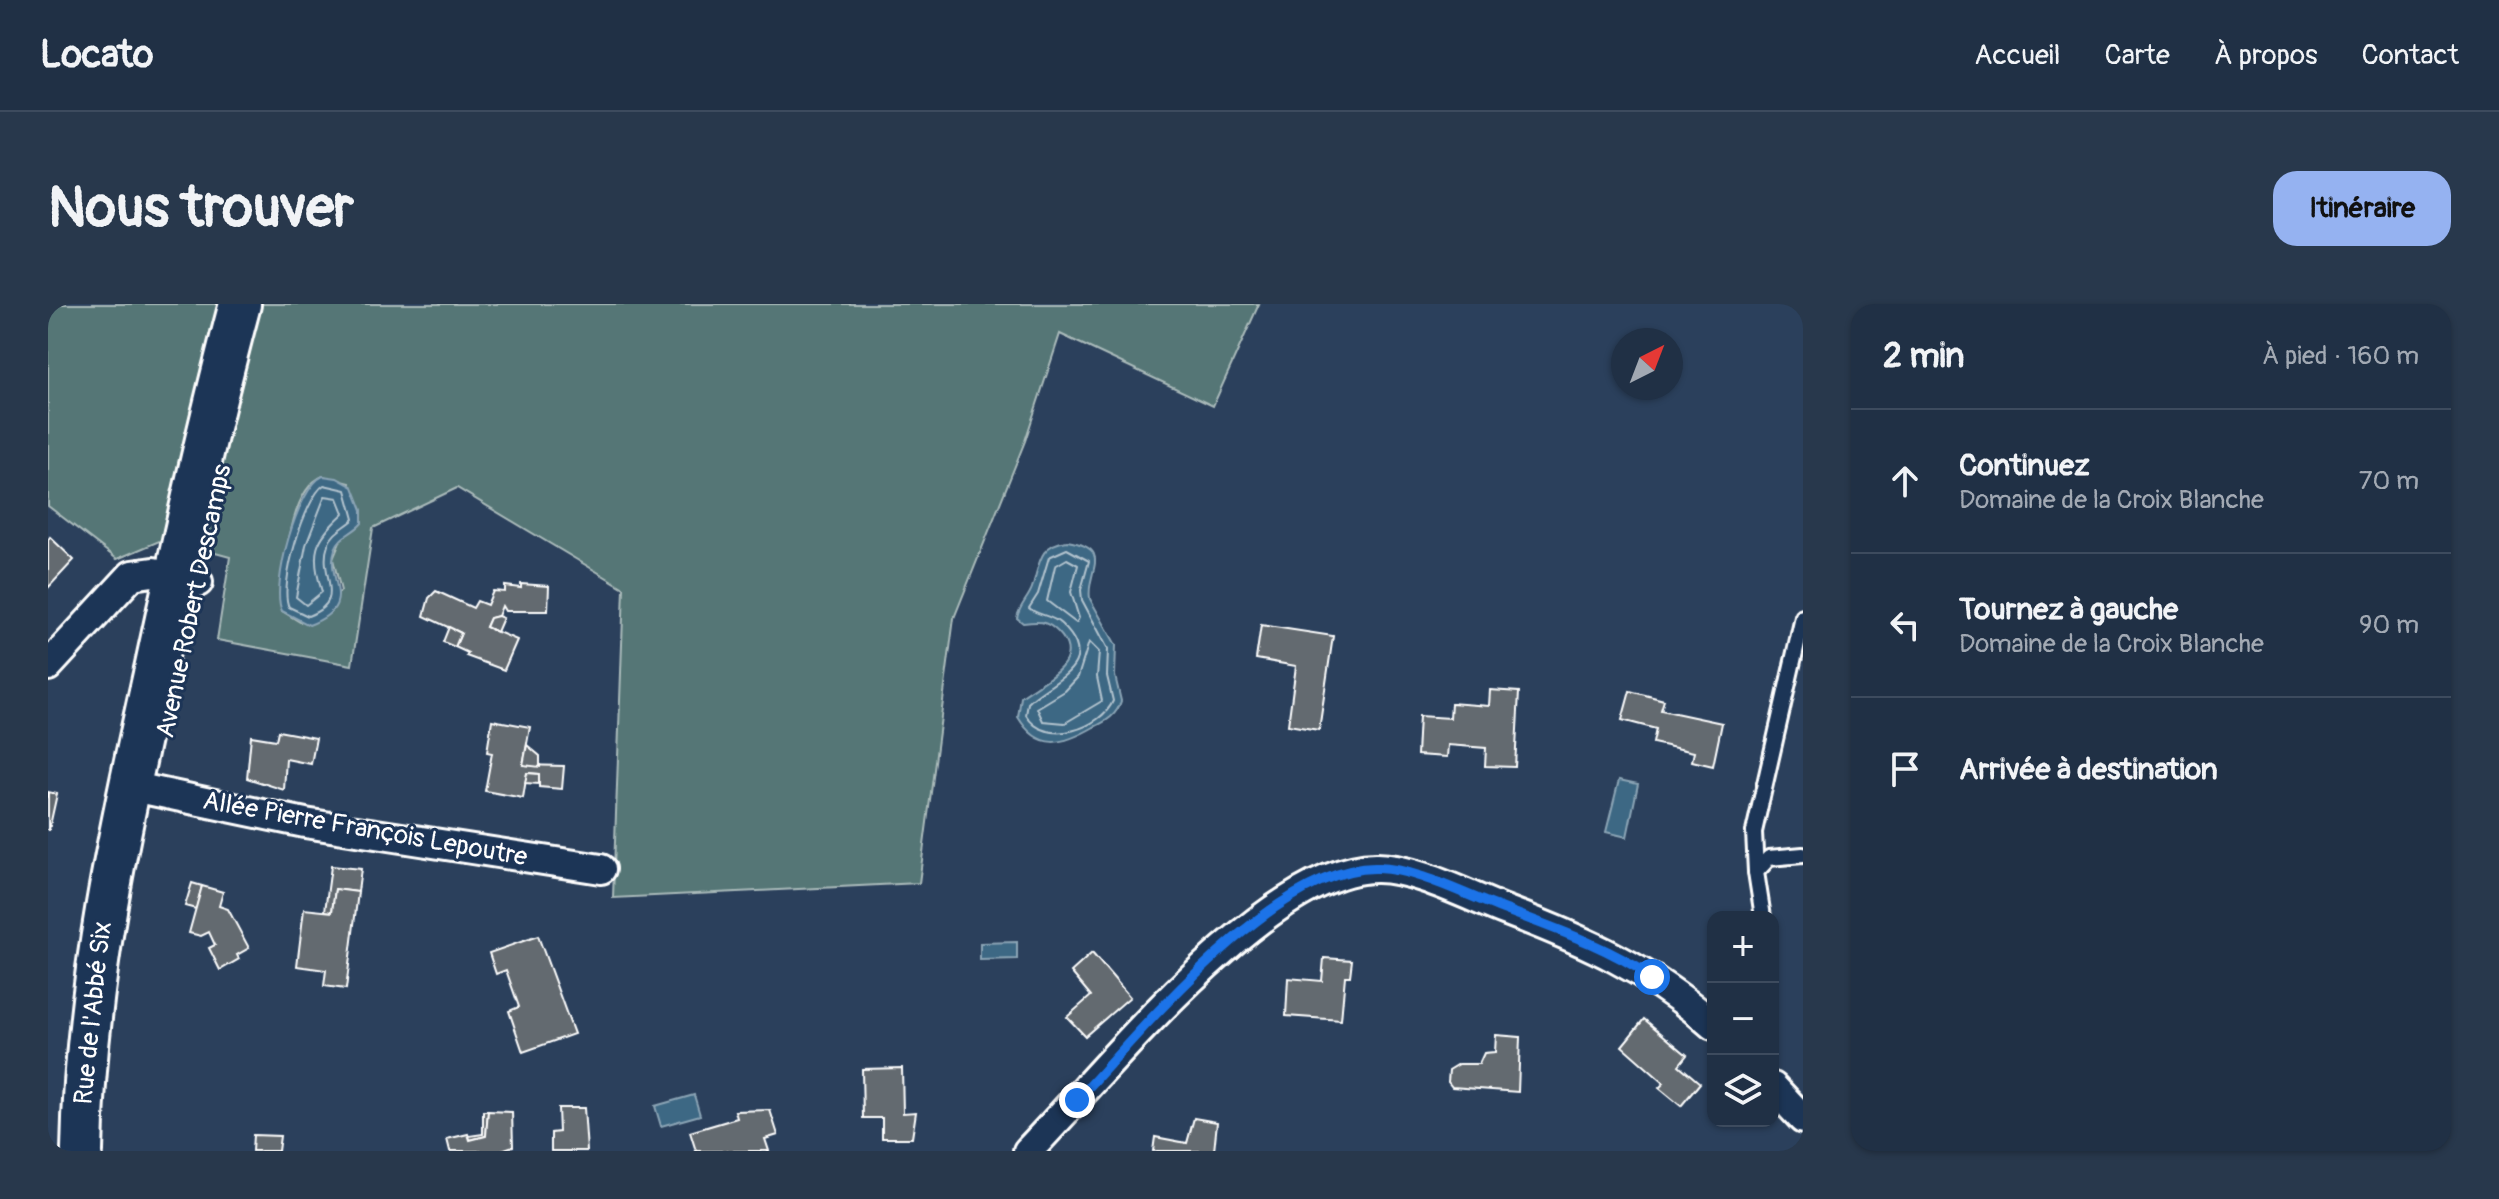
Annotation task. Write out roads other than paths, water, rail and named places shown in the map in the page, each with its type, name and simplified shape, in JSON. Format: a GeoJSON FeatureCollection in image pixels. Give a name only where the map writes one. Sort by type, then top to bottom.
{"type":"FeatureCollection","features":[{"type":"Feature","properties":{"kind":"main road","name":"Avenue Robert Descamps"},"geometry":{"type":"LineString","coordinates":[[119,886],[186,579],[240,304]]}},
{"type":"Feature","properties":{"kind":"main road","name":"Avenue Robert Descamps"},"geometry":{"type":"LineString","coordinates":[[186,579],[255,304]]}},
{"type":"Feature","properties":{"kind":"main road","name":"Rue de l'Abbé Six"},"geometry":{"type":"LineString","coordinates":[[82,1151],[88,1023],[119,886]]}},
{"type":"Feature","properties":{"kind":"main road","name":"Rue de l'Abbé Six"},"geometry":{"type":"LineString","coordinates":[[94,1151],[119,886]]}},
{"type":"Feature","properties":{"kind":"street"},"geometry":{"type":"LineString","coordinates":[[48,666],[126,578],[137,572],[186,579]]}},
{"type":"Feature","properties":{"kind":"street","name":"Allée Pierre François Lepoutre"},"geometry":{"type":"LineString","coordinates":[[141,789],[305,823],[601,869]]}},
{"type":"Feature","properties":{"kind":"street"},"geometry":{"type":"LineString","coordinates":[[1028,1151],[1223,949],[1301,890],[1364,868],[1402,871],[1584,941],[1647,973],[1707,1020]]}},
{"type":"Feature","properties":{"kind":"street"},"geometry":{"type":"LineString","coordinates":[[1779,1093],[1803,1119]]}},
{"type":"Feature","properties":{"kind":"lane"},"geometry":{"type":"LineString","coordinates":[[1762,911],[1754,832],[1803,617]]}},
{"type":"Feature","properties":{"kind":"lane"},"geometry":{"type":"LineString","coordinates":[[1756,872],[1769,858],[1803,855]]}},
{"type":"Feature","properties":{"kind":"water"},"geometry":{"type":"Polygon","coordinates":[[[323,476],[337,478],[353,487],[362,510],[362,523],[335,549],[333,561],[338,600],[334,609],[309,625],[282,611],[280,582],[295,517],[313,484],[323,476]]]}},
{"type":"Feature","properties":{"kind":"water"},"geometry":{"type":"Polygon","coordinates":[[[1067,541],[1091,550],[1094,556],[1090,599],[1116,645],[1115,676],[1121,701],[1114,714],[1103,722],[1072,738],[1052,742],[1034,736],[1018,717],[1021,697],[1050,678],[1065,662],[1068,653],[1066,643],[1050,625],[1023,623],[1017,618],[1032,588],[1041,557],[1050,547],[1067,541]]]}},
{"type":"Feature","properties":{"kind":"water"},"geometry":{"type":"Polygon","coordinates":[[[1619,780],[1638,784],[1627,837],[1606,832],[1619,780]]]}},
{"type":"Feature","properties":{"kind":"water"},"geometry":{"type":"Polygon","coordinates":[[[1017,942],[1017,959],[980,960],[980,943],[1017,942]]]}},
{"type":"Feature","properties":{"kind":"water"},"geometry":{"type":"Polygon","coordinates":[[[694,1095],[700,1115],[661,1126],[655,1106],[694,1095]]]}}]}
